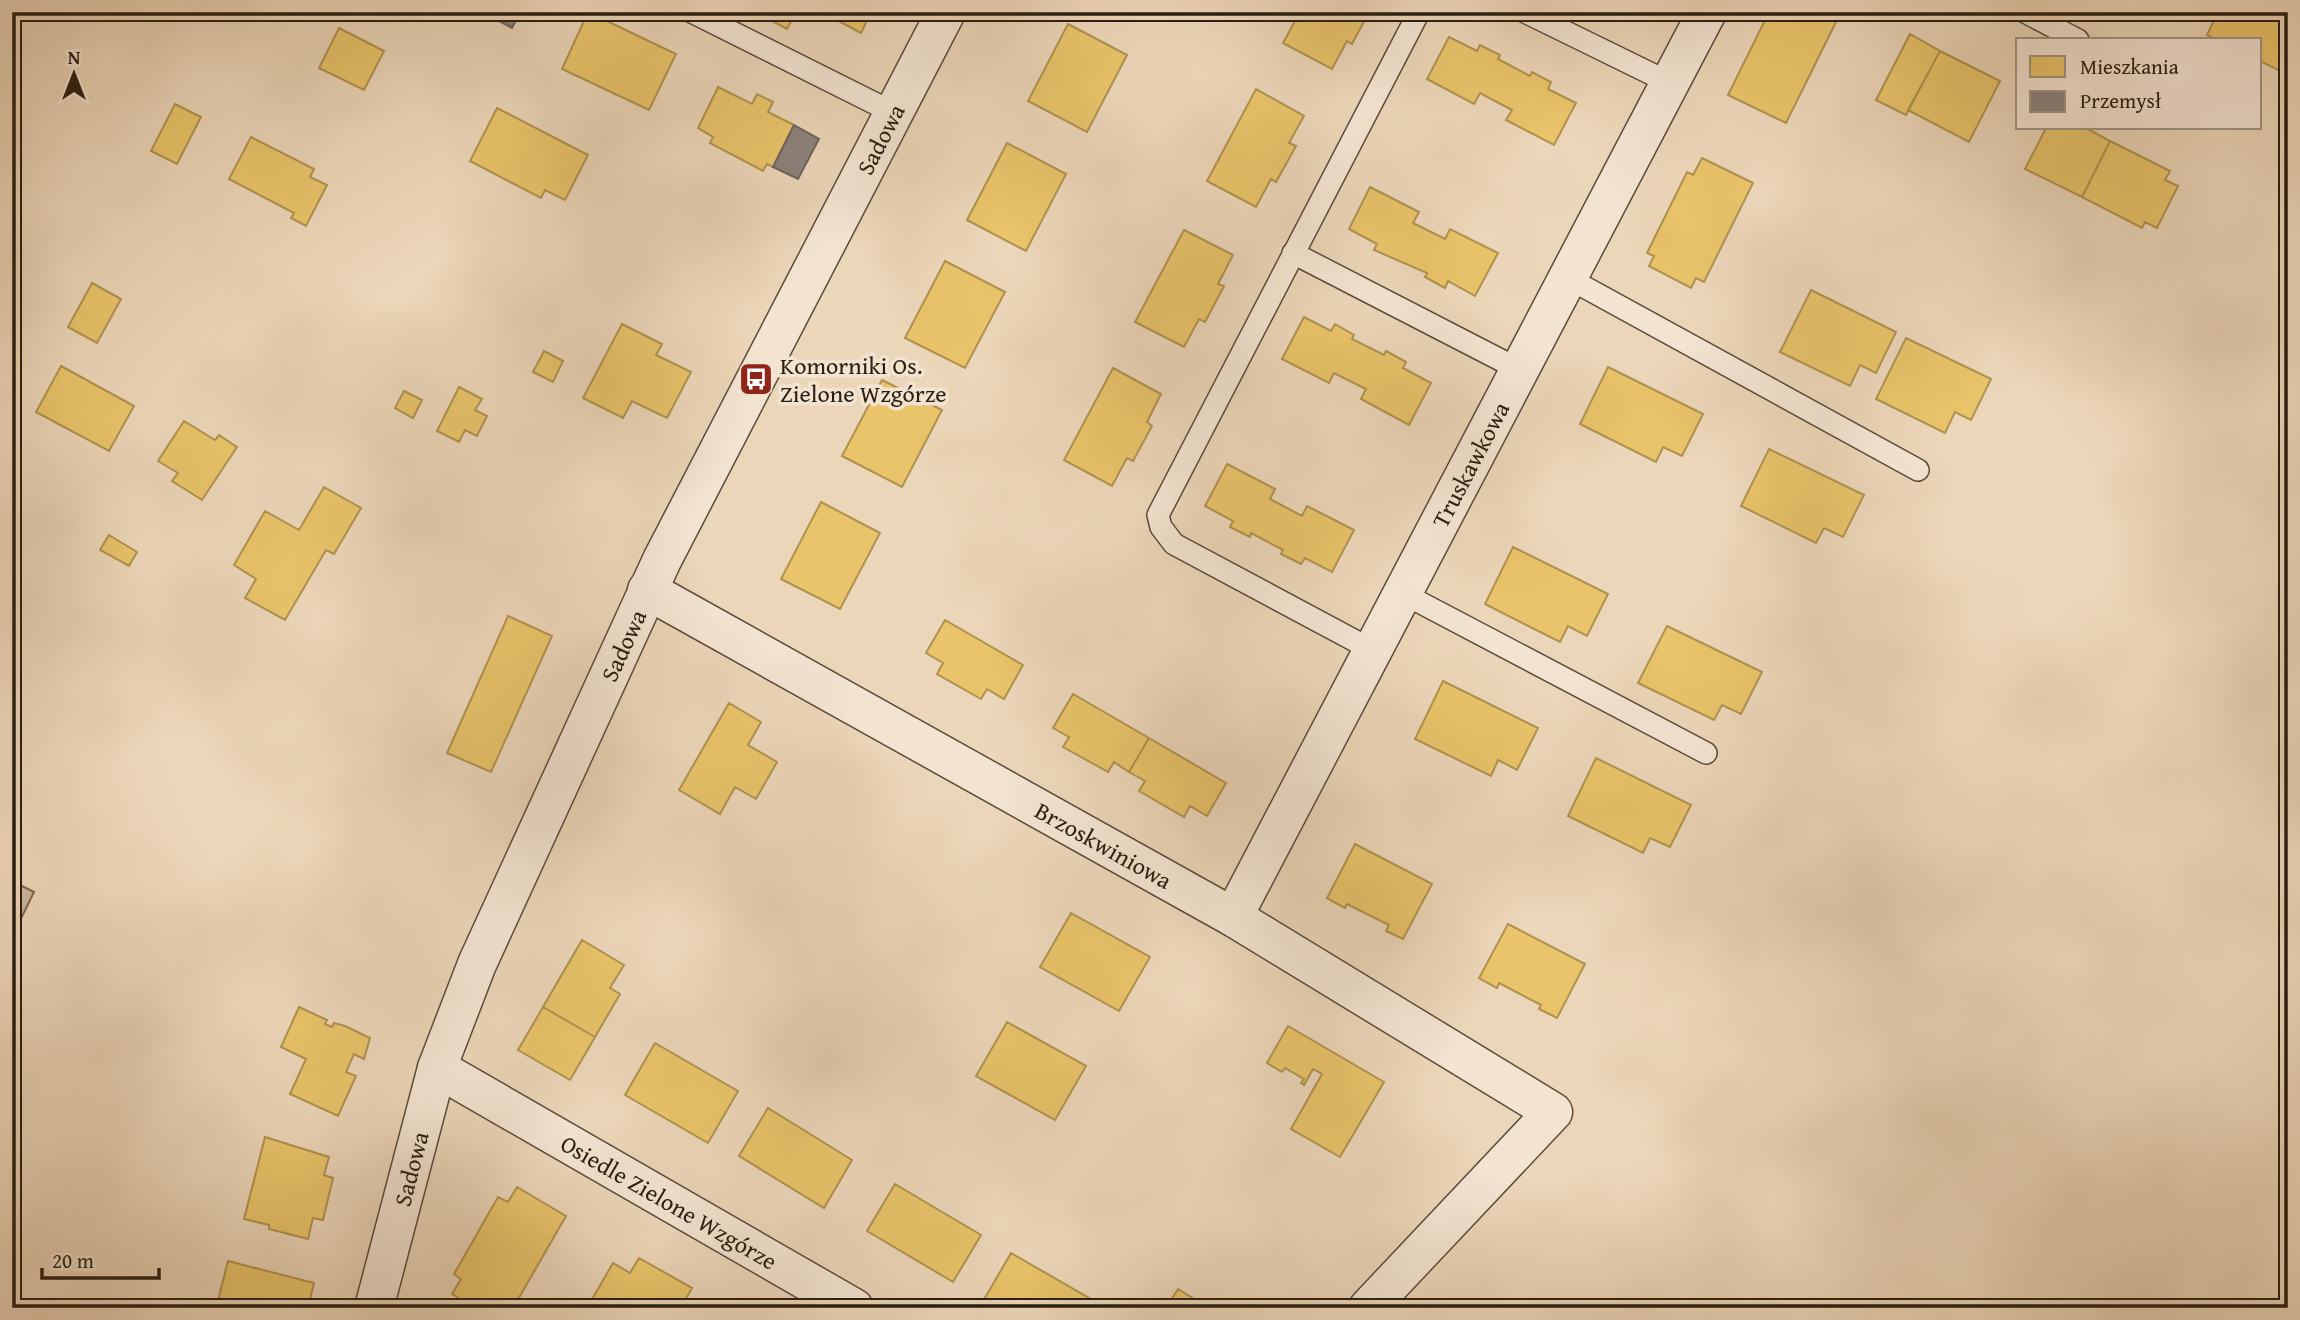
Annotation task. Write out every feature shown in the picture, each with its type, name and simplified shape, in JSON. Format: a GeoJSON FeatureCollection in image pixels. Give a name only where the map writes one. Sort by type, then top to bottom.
{"type":"FeatureCollection","features":[{"type":"Feature","properties":{"kind":"street","name":"Sadowa"},"geometry":{"type":"LineString","coordinates":[[374,1308],[437,1068],[477,964],[647,590],[946,12]]}},
{"type":"Feature","properties":{"kind":"street","name":"Truskawkowa"},"geometry":{"type":"LineString","coordinates":[[1233,917],[1707,12]]}},
{"type":"Feature","properties":{"kind":"street","name":"Brzoskwiniowa"},"geometry":{"type":"LineString","coordinates":[[647,590],[1233,917],[1553,1112],[1368,1308]]}},
{"type":"Feature","properties":{"kind":"street","name":"Osiedle Zielone Wzgórze"},"geometry":{"type":"LineString","coordinates":[[437,1068],[854,1308]]}},
{"type":"Feature","properties":{"kind":"lane"},"geometry":{"type":"LineString","coordinates":[[692,12],[894,113]]}},
{"type":"Feature","properties":{"kind":"lane"},"geometry":{"type":"LineString","coordinates":[[1374,651],[1174,544],[1161,527],[1158,516],[1419,12]]}},
{"type":"Feature","properties":{"kind":"lane"},"geometry":{"type":"LineString","coordinates":[[1525,12],[1670,83]]}},
{"type":"Feature","properties":{"kind":"lane"},"geometry":{"type":"LineString","coordinates":[[2025,12],[2074,38]]}},
{"type":"Feature","properties":{"kind":"lane"},"geometry":{"type":"LineString","coordinates":[[1293,253],[1520,370]]}},
{"type":"Feature","properties":{"kind":"lane"},"geometry":{"type":"LineString","coordinates":[[1567,278],[1918,470]]}},
{"type":"Feature","properties":{"kind":"lane"},"geometry":{"type":"LineString","coordinates":[[1404,594],[1706,752]]}},
{"type":"Feature","properties":{"kind":"shaded area"},"geometry":{"type":"Polygon","coordinates":[[[12,881],[34,892],[12,937],[12,881]]]}},
{"type":"Feature","properties":{"kind":"building: Mieszkania"},"geometry":{"type":"Polygon","coordinates":[[[588,12],[676,54],[649,110],[562,69],[588,12]]]}},
{"type":"Feature","properties":{"kind":"building: Mieszkania"},"geometry":{"type":"Polygon","coordinates":[[[755,12],[796,12],[787,29],[755,12]]]}},
{"type":"Feature","properties":{"kind":"building: Mieszkania"},"geometry":{"type":"Polygon","coordinates":[[[822,12],[871,12],[861,33],[822,12]]]}},
{"type":"Feature","properties":{"kind":"building: Mieszkania"},"geometry":{"type":"Polygon","coordinates":[[[1300,12],[1369,12],[1352,44],[1347,41],[1332,69],[1283,43],[1300,12]]]}},
{"type":"Feature","properties":{"kind":"building: Mieszkania"},"geometry":{"type":"Polygon","coordinates":[[[1769,12],[1841,12],[1786,123],[1728,95],[1769,12]]]}},
{"type":"Feature","properties":{"kind":"building: Mieszkania"},"geometry":{"type":"Polygon","coordinates":[[[2218,12],[2288,12],[2288,75],[2262,62],[2262,38],[2214,38],[2207,35],[2218,12]]]}},
{"type":"Feature","properties":{"kind":"building: Mieszkania"},"geometry":{"type":"Polygon","coordinates":[[[1068,24],[1127,55],[1087,132],[1028,101],[1068,24]]]}},
{"type":"Feature","properties":{"kind":"building: Mieszkania"},"geometry":{"type":"Polygon","coordinates":[[[339,28],[384,51],[364,90],[319,68],[339,28]]]}},
{"type":"Feature","properties":{"kind":"building: Mieszkania"},"geometry":{"type":"Polygon","coordinates":[[[1910,34],[1940,51],[1906,115],[1876,100],[1910,34]]]}},
{"type":"Feature","properties":{"kind":"building: Mieszkania"},"geometry":{"type":"Polygon","coordinates":[[[1449,37],[1477,51],[1480,45],[1500,55],[1498,59],[1530,76],[1532,72],[1551,82],[1548,89],[1576,103],[1554,145],[1506,120],[1512,110],[1480,93],[1474,104],[1427,79],[1449,37]]]}},
{"type":"Feature","properties":{"kind":"building: Mieszkania"},"geometry":{"type":"Polygon","coordinates":[[[1940,51],[2000,81],[1969,142],[1908,110],[1940,51]]]}},
{"type":"Feature","properties":{"kind":"building: Mieszkania"},"geometry":{"type":"Polygon","coordinates":[[[718,87],[752,104],[757,94],[773,102],[768,112],[794,125],[773,167],[767,164],[763,171],[710,143],[713,137],[698,128],[718,87]]]}},
{"type":"Feature","properties":{"kind":"building: Mieszkania"},"geometry":{"type":"Polygon","coordinates":[[[1256,89],[1304,116],[1289,143],[1296,146],[1276,182],[1271,179],[1256,207],[1207,181],[1256,89]]]}},
{"type":"Feature","properties":{"kind":"building: Mieszkania"},"geometry":{"type":"Polygon","coordinates":[[[175,104],[201,117],[177,164],[151,151],[175,104]]]}},
{"type":"Feature","properties":{"kind":"building: Mieszkania"},"geometry":{"type":"Polygon","coordinates":[[[497,108],[588,155],[565,200],[545,190],[541,198],[470,161],[497,108]]]}},
{"type":"Feature","properties":{"kind":"building: Mieszkania"},"geometry":{"type":"Polygon","coordinates":[[[2045,130],[2090,130],[2110,141],[2082,197],[2025,169],[2045,130]]]}},
{"type":"Feature","properties":{"kind":"building: Mieszkania"},"geometry":{"type":"Polygon","coordinates":[[[251,137],[314,169],[310,177],[327,185],[306,226],[291,218],[294,213],[229,179],[251,137]]]}},
{"type":"Feature","properties":{"kind":"building: Mieszkania"},"geometry":{"type":"Polygon","coordinates":[[[2110,141],[2170,171],[2165,180],[2178,186],[2157,228],[2145,222],[2142,228],[2082,197],[2110,141]]]}},
{"type":"Feature","properties":{"kind":"building: Mieszkania"},"geometry":{"type":"Polygon","coordinates":[[[1007,143],[1066,174],[1026,251],[967,220],[1007,143]]]}},
{"type":"Feature","properties":{"kind":"building: Mieszkania"},"geometry":{"type":"Polygon","coordinates":[[[1702,158],[1753,183],[1704,282],[1696,278],[1691,288],[1649,266],[1654,256],[1647,253],[1687,172],[1693,175],[1702,158]]]}},
{"type":"Feature","properties":{"kind":"building: Mieszkania"},"geometry":{"type":"Polygon","coordinates":[[[1370,187],[1419,212],[1413,223],[1445,239],[1450,229],[1498,253],[1475,296],[1448,281],[1445,288],[1425,277],[1427,273],[1374,250],[1377,244],[1349,229],[1370,187]]]}},
{"type":"Feature","properties":{"kind":"building: Mieszkania"},"geometry":{"type":"Polygon","coordinates":[[[1184,230],[1233,255],[1218,284],[1224,286],[1205,322],[1199,319],[1184,347],[1135,322],[1184,230]]]}},
{"type":"Feature","properties":{"kind":"building: Mieszkania"},"geometry":{"type":"Polygon","coordinates":[[[945,261],[1005,292],[965,368],[905,338],[945,261]]]}},
{"type":"Feature","properties":{"kind":"building: Mieszkania"},"geometry":{"type":"Polygon","coordinates":[[[92,283],[121,299],[97,343],[68,327],[92,283]]]}},
{"type":"Feature","properties":{"kind":"building: Mieszkania"},"geometry":{"type":"Polygon","coordinates":[[[1811,290],[1896,332],[1876,373],[1860,365],[1850,386],[1780,352],[1811,290]]]}},
{"type":"Feature","properties":{"kind":"building: Mieszkania"},"geometry":{"type":"Polygon","coordinates":[[[1304,317],[1331,331],[1335,324],[1354,335],[1352,339],[1384,355],[1386,351],[1406,362],[1403,368],[1431,383],[1409,425],[1361,399],[1366,389],[1334,373],[1329,383],[1282,359],[1304,317]]]}},
{"type":"Feature","properties":{"kind":"building: Mieszkania"},"geometry":{"type":"Polygon","coordinates":[[[622,324],[662,344],[656,355],[691,372],[667,418],[632,401],[623,418],[583,398],[622,324]]]}},
{"type":"Feature","properties":{"kind":"building: Mieszkania"},"geometry":{"type":"Polygon","coordinates":[[[1906,338],[1991,379],[1971,420],[1955,412],[1945,433],[1876,399],[1906,338]]]}},
{"type":"Feature","properties":{"kind":"building: Mieszkania"},"geometry":{"type":"Polygon","coordinates":[[[544,351],[563,361],[553,382],[533,372],[544,351]]]}},
{"type":"Feature","properties":{"kind":"building: Mieszkania"},"geometry":{"type":"Polygon","coordinates":[[[61,366],[134,406],[109,451],[36,412],[61,366]]]}},
{"type":"Feature","properties":{"kind":"building: Mieszkania"},"geometry":{"type":"Polygon","coordinates":[[[1608,367],[1703,414],[1682,456],[1663,447],[1656,462],[1580,424],[1608,367]]]}},
{"type":"Feature","properties":{"kind":"building: Mieszkania"},"geometry":{"type":"Polygon","coordinates":[[[1113,368],[1161,394],[1147,422],[1152,426],[1133,461],[1127,458],[1112,486],[1064,460],[1113,368]]]}},
{"type":"Feature","properties":{"kind":"building: Mieszkania"},"geometry":{"type":"Polygon","coordinates":[[[882,380],[942,410],[902,487],[842,456],[882,380]]]}},
{"type":"Feature","properties":{"kind":"building: Mieszkania"},"geometry":{"type":"Polygon","coordinates":[[[459,387],[482,399],[475,410],[487,416],[477,436],[465,430],[459,442],[437,431],[459,387]]]}},
{"type":"Feature","properties":{"kind":"building: Mieszkania"},"geometry":{"type":"Polygon","coordinates":[[[404,391],[422,400],[413,418],[395,408],[404,391]]]}},
{"type":"Feature","properties":{"kind":"building: Mieszkania"},"geometry":{"type":"Polygon","coordinates":[[[184,421],[215,440],[219,435],[237,447],[202,500],[172,481],[178,473],[158,461],[184,421]]]}},
{"type":"Feature","properties":{"kind":"building: Mieszkania"},"geometry":{"type":"Polygon","coordinates":[[[1769,449],[1864,495],[1843,537],[1824,528],[1816,543],[1741,506],[1769,449]]]}},
{"type":"Feature","properties":{"kind":"building: Mieszkania"},"geometry":{"type":"Polygon","coordinates":[[[1227,464],[1275,489],[1270,499],[1302,516],[1307,506],[1354,530],[1332,572],[1305,558],[1301,564],[1281,554],[1283,550],[1251,533],[1250,537],[1230,527],[1233,521],[1205,506],[1227,464]]]}},
{"type":"Feature","properties":{"kind":"building: Mieszkania"},"geometry":{"type":"Polygon","coordinates":[[[324,487],[361,508],[334,554],[326,550],[285,620],[245,598],[256,579],[234,565],[265,511],[299,530],[324,487]]]}},
{"type":"Feature","properties":{"kind":"building: Mieszkania"},"geometry":{"type":"Polygon","coordinates":[[[821,502],[880,533],[840,609],[781,579],[821,502]]]}},
{"type":"Feature","properties":{"kind":"building: Mieszkania"},"geometry":{"type":"Polygon","coordinates":[[[109,535],[137,552],[129,566],[100,550],[109,535]]]}},
{"type":"Feature","properties":{"kind":"building: Mieszkania"},"geometry":{"type":"Polygon","coordinates":[[[1513,547],[1608,594],[1587,636],[1568,626],[1560,642],[1485,604],[1513,547]]]}},
{"type":"Feature","properties":{"kind":"building: Mieszkania"},"geometry":{"type":"Polygon","coordinates":[[[508,616],[552,636],[491,772],[447,753],[508,616]]]}},
{"type":"Feature","properties":{"kind":"building: Mieszkania"},"geometry":{"type":"Polygon","coordinates":[[[945,620],[1023,665],[1004,699],[987,689],[981,699],[937,674],[943,663],[926,653],[945,620]]]}},
{"type":"Feature","properties":{"kind":"building: Mieszkania"},"geometry":{"type":"Polygon","coordinates":[[[1667,626],[1762,672],[1741,714],[1722,705],[1714,720],[1638,683],[1667,626]]]}},
{"type":"Feature","properties":{"kind":"building: Mieszkania"},"geometry":{"type":"Polygon","coordinates":[[[1443,681],[1538,728],[1517,770],[1498,760],[1491,776],[1415,739],[1443,681]]]}},
{"type":"Feature","properties":{"kind":"building: Mieszkania"},"geometry":{"type":"Polygon","coordinates":[[[1073,694],[1149,738],[1129,772],[1114,762],[1108,772],[1063,747],[1069,737],[1053,728],[1073,694]]]}},
{"type":"Feature","properties":{"kind":"building: Mieszkania"},"geometry":{"type":"Polygon","coordinates":[[[729,703],[761,722],[748,745],[777,762],[756,799],[735,787],[720,814],[679,790],[729,703]]]}},
{"type":"Feature","properties":{"kind":"building: Mieszkania"},"geometry":{"type":"Polygon","coordinates":[[[1149,738],[1226,783],[1207,816],[1190,806],[1184,817],[1139,791],[1145,781],[1129,772],[1149,738]]]}},
{"type":"Feature","properties":{"kind":"building: Mieszkania"},"geometry":{"type":"Polygon","coordinates":[[[1596,758],[1691,805],[1670,847],[1650,838],[1643,853],[1568,816],[1596,758]]]}},
{"type":"Feature","properties":{"kind":"building: Mieszkania"},"geometry":{"type":"Polygon","coordinates":[[[1355,844],[1432,884],[1403,939],[1386,931],[1389,925],[1347,904],[1345,908],[1327,898],[1355,844]]]}},
{"type":"Feature","properties":{"kind":"building: Mieszkania"},"geometry":{"type":"Polygon","coordinates":[[[1071,913],[1150,957],[1119,1011],[1040,967],[1071,913]]]}},
{"type":"Feature","properties":{"kind":"building: Mieszkania"},"geometry":{"type":"Polygon","coordinates":[[[1508,924],[1585,964],[1557,1018],[1539,1009],[1541,1005],[1499,983],[1497,988],[1479,978],[1508,924]]]}},
{"type":"Feature","properties":{"kind":"building: Mieszkania"},"geometry":{"type":"Polygon","coordinates":[[[582,940],[624,965],[610,988],[620,994],[595,1037],[543,1007],[582,940]]]}},
{"type":"Feature","properties":{"kind":"building: Mieszkania"},"geometry":{"type":"Polygon","coordinates":[[[299,1007],[327,1020],[325,1024],[332,1027],[334,1023],[345,1026],[370,1038],[364,1059],[354,1054],[346,1072],[356,1076],[338,1116],[290,1094],[306,1059],[281,1047],[299,1007]]]}},
{"type":"Feature","properties":{"kind":"building: Mieszkania"},"geometry":{"type":"Polygon","coordinates":[[[543,1007],[595,1037],[570,1080],[518,1050],[543,1007]]]}},
{"type":"Feature","properties":{"kind":"building: Mieszkania"},"geometry":{"type":"Polygon","coordinates":[[[1007,1022],[1086,1066],[1055,1120],[976,1076],[1007,1022]]]}},
{"type":"Feature","properties":{"kind":"building: Mieszkania"},"geometry":{"type":"Polygon","coordinates":[[[1288,1026],[1384,1082],[1340,1157],[1291,1129],[1322,1074],[1313,1069],[1304,1085],[1301,1083],[1304,1079],[1285,1068],[1282,1072],[1267,1063],[1288,1026]]]}},
{"type":"Feature","properties":{"kind":"building: Mieszkania"},"geometry":{"type":"Polygon","coordinates":[[[655,1043],[738,1091],[708,1143],[625,1095],[655,1043]]]}},
{"type":"Feature","properties":{"kind":"building: Mieszkania"},"geometry":{"type":"Polygon","coordinates":[[[768,1108],[852,1160],[824,1208],[739,1156],[768,1108]]]}},
{"type":"Feature","properties":{"kind":"building: Mieszkania"},"geometry":{"type":"Polygon","coordinates":[[[265,1137],[329,1157],[324,1175],[333,1178],[323,1220],[313,1218],[308,1239],[244,1219],[265,1137]]]}},
{"type":"Feature","properties":{"kind":"building: Mieszkania"},"geometry":{"type":"Polygon","coordinates":[[[895,1184],[981,1235],[953,1282],[867,1231],[895,1184]]]}},
{"type":"Feature","properties":{"kind":"building: Mieszkania"},"geometry":{"type":"Polygon","coordinates":[[[517,1187],[566,1216],[513,1308],[475,1308],[452,1294],[461,1279],[454,1274],[498,1197],[508,1202],[517,1187]]]}},
{"type":"Feature","properties":{"kind":"building: Mieszkania"},"geometry":{"type":"Polygon","coordinates":[[[1011,1253],[1096,1302],[1093,1308],[991,1308],[982,1303],[1011,1253]]]}},
{"type":"Feature","properties":{"kind":"building: Mieszkania"},"geometry":{"type":"Polygon","coordinates":[[[639,1258],[692,1288],[683,1304],[691,1308],[587,1308],[613,1263],[630,1273],[639,1258]]]}},
{"type":"Feature","properties":{"kind":"building: Mieszkania"},"geometry":{"type":"Polygon","coordinates":[[[228,1261],[314,1283],[308,1308],[216,1308],[228,1261]]]}},
{"type":"Feature","properties":{"kind":"building: Mieszkania"},"geometry":{"type":"Polygon","coordinates":[[[1178,1289],[1209,1308],[1166,1308],[1178,1289]]]}},
{"type":"Feature","properties":{"kind":"building: Przemysł"},"geometry":{"type":"Polygon","coordinates":[[[482,12],[520,12],[512,28],[482,12]]]}},
{"type":"Feature","properties":{"kind":"building: Przemysł"},"geometry":{"type":"Polygon","coordinates":[[[794,125],[819,139],[798,179],[773,167],[794,125]]]}},
{"type":"Feature","properties":{"kind":"place","name":"Komorniki Os. Zielone Wzgórze"},"geometry":{"type":"Point","coordinates":[756,379]}}]}
